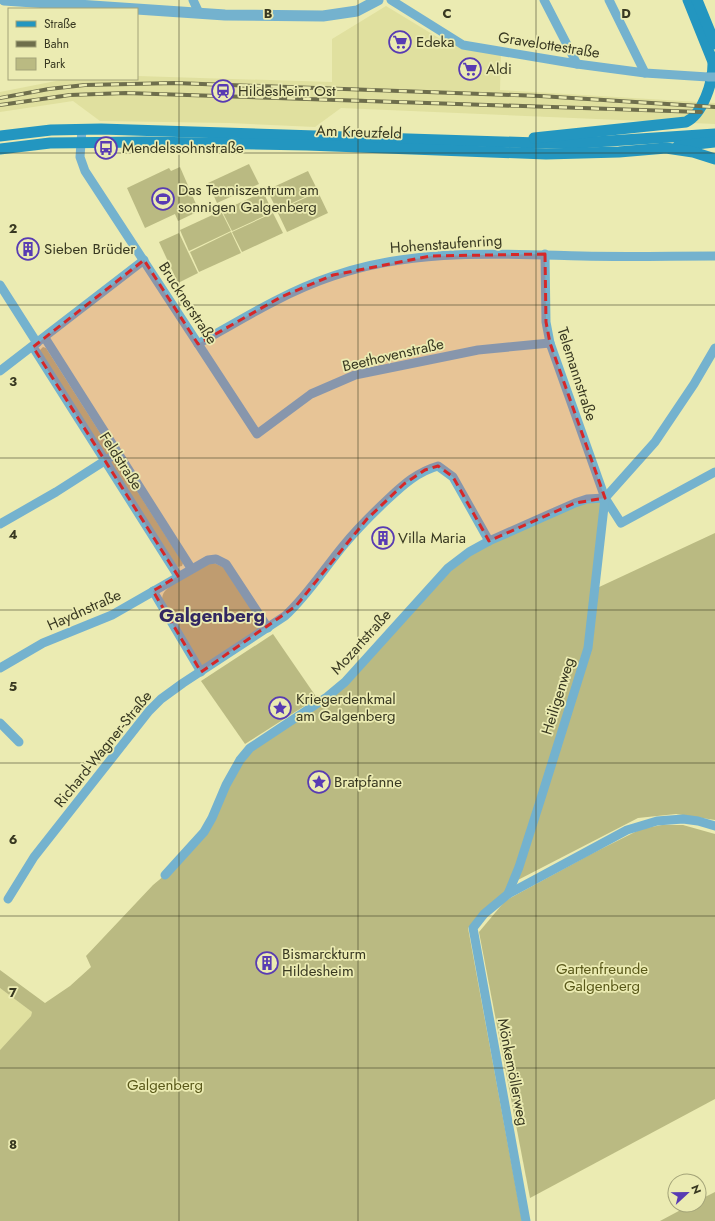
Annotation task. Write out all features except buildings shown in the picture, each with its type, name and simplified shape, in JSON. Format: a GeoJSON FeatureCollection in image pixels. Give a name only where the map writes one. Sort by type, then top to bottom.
{"type":"FeatureCollection","features":[{"type":"Feature","properties":{"kind":"main road"},"geometry":{"type":"LineString","coordinates":[[512,142],[545,136],[686,122],[696,115],[702,106],[714,66],[688,0]]}},
{"type":"Feature","properties":{"kind":"main road"},"geometry":{"type":"LineString","coordinates":[[697,0],[715,44]]}},
{"type":"Feature","properties":{"kind":"main road","name":"Am Kreuzfeld"},"geometry":{"type":"LineString","coordinates":[[0,136],[24,132],[82,129],[579,143],[715,134]]}},
{"type":"Feature","properties":{"kind":"main road","name":"Am Kreuzfeld"},"geometry":{"type":"LineString","coordinates":[[0,149],[50,143],[80,142],[307,144],[546,154],[619,152],[666,148],[693,152],[715,159]]}},
{"type":"Feature","properties":{"kind":"main road"},"geometry":{"type":"LineString","coordinates":[[666,148],[715,142]]}},
{"type":"Feature","properties":{"kind":"street"},"geometry":{"type":"LineString","coordinates":[[4,0],[124,8]]}},
{"type":"Feature","properties":{"kind":"street"},"geometry":{"type":"LineString","coordinates":[[194,0],[199,13]]}},
{"type":"Feature","properties":{"kind":"street"},"geometry":{"type":"LineString","coordinates":[[138,9],[199,13],[323,16],[357,11],[378,0]]}},
{"type":"Feature","properties":{"kind":"street","name":"Gravelottestraße"},"geometry":{"type":"LineString","coordinates":[[391,0],[463,45],[577,64],[645,72],[712,77]]}},
{"type":"Feature","properties":{"kind":"street"},"geometry":{"type":"LineString","coordinates":[[544,0],[577,64]]}},
{"type":"Feature","properties":{"kind":"street"},"geometry":{"type":"LineString","coordinates":[[609,0],[645,72]]}},
{"type":"Feature","properties":{"kind":"street"},"geometry":{"type":"LineString","coordinates":[[82,129],[80,157],[85,171],[144,260]]}},
{"type":"Feature","properties":{"kind":"street","name":"Hohenstaufenring"},"geometry":{"type":"LineString","coordinates":[[198,344],[281,297],[341,273],[381,263],[431,256],[488,253],[581,256],[715,256]]}},
{"type":"Feature","properties":{"kind":"street","name":"Telemannstraße"},"geometry":{"type":"LineString","coordinates":[[545,254],[546,322],[550,343],[605,498]]}},
{"type":"Feature","properties":{"kind":"street","name":"Brucknerstraße"},"geometry":{"type":"LineString","coordinates":[[0,371],[144,260],[257,434]]}},
{"type":"Feature","properties":{"kind":"street","name":"Feldstraße"},"geometry":{"type":"LineString","coordinates":[[0,285],[38,343],[117,453],[191,568]]}},
{"type":"Feature","properties":{"kind":"street","name":"Feldstraße"},"geometry":{"type":"LineString","coordinates":[[38,343],[104,462],[178,576]]}},
{"type":"Feature","properties":{"kind":"street","name":"Beethovenstraße"},"geometry":{"type":"LineString","coordinates":[[257,434],[311,394],[355,375],[478,350],[550,343]]}},
{"type":"Feature","properties":{"kind":"street"},"geometry":{"type":"LineString","coordinates":[[715,348],[694,384],[655,442],[605,498],[621,523],[715,472]]}},
{"type":"Feature","properties":{"kind":"street"},"geometry":{"type":"LineString","coordinates":[[0,524],[56,492],[117,453]]}},
{"type":"Feature","properties":{"kind":"street","name":"Richard-Wagner-Straße"},"geometry":{"type":"LineString","coordinates":[[8,899],[34,857],[149,711],[162,699],[268,628],[296,606],[344,544],[372,514],[404,484],[425,470],[438,466],[453,477],[490,541]]}},
{"type":"Feature","properties":{"kind":"street","name":"Mozartstraße"},"geometry":{"type":"LineString","coordinates":[[165,875],[204,832],[212,818],[226,785],[240,760],[250,748],[327,697],[345,682],[448,568],[469,552],[490,541],[575,503],[588,499],[605,498]]}},
{"type":"Feature","properties":{"kind":"street","name":"Heiligenweg"},"geometry":{"type":"LineString","coordinates":[[508,894],[519,867],[588,648],[605,498]]}},
{"type":"Feature","properties":{"kind":"street"},"geometry":{"type":"LineString","coordinates":[[178,576],[208,560],[216,559],[226,564],[268,628]]}},
{"type":"Feature","properties":{"kind":"street","name":"Haydnstraße"},"geometry":{"type":"LineString","coordinates":[[0,668],[43,643],[112,615],[178,576]]}},
{"type":"Feature","properties":{"kind":"street"},"geometry":{"type":"LineString","coordinates":[[153,591],[201,672]]}},
{"type":"Feature","properties":{"kind":"street"},"geometry":{"type":"LineString","coordinates":[[2,729],[19,742]]}},
{"type":"Feature","properties":{"kind":"street"},"geometry":{"type":"LineString","coordinates":[[508,894],[593,848],[641,825],[657,821],[683,819],[698,821],[715,826]]}},
{"type":"Feature","properties":{"kind":"street","name":"Mönkemöllerweg"},"geometry":{"type":"LineString","coordinates":[[508,894],[484,914],[473,928],[480,975],[526,1221]]}},
{"type":"Feature","properties":{"kind":"highlighted area"},"geometry":{"type":"Polygon","coordinates":[[[545,254],[546,322],[550,343],[605,498],[575,503],[489,541],[453,477],[438,466],[425,470],[404,484],[367,519],[296,606],[201,672],[153,591],[178,576],[33,347],[144,260],[198,344],[281,297],[333,275],[431,256],[545,254]]]}},
{"type":"Feature","properties":{"kind":"shaded area"},"geometry":{"type":"Polygon","coordinates":[[[386,6],[447,43],[501,55],[500,90],[715,103],[715,124],[341,108],[315,127],[229,123],[100,121],[73,101],[0,112],[0,92],[61,80],[138,80],[138,76],[332,82],[332,39],[386,6]]]}},
{"type":"Feature","properties":{"kind":"shaded area"},"geometry":{"type":"Polygon","coordinates":[[[0,988],[32,1012],[31,1016],[0,1050],[0,988]]]}},
{"type":"Feature","properties":{"kind":"green space"},"geometry":{"type":"Polygon","coordinates":[[[249,164],[259,184],[217,203],[208,183],[249,164]]]}},
{"type":"Feature","properties":{"kind":"green space","name":"Das Tenniszentrum am sonnigen Galgenberg"},"geometry":{"type":"Polygon","coordinates":[[[180,167],[199,211],[178,221],[175,214],[145,228],[127,188],[169,168],[171,171],[180,167]]]}},
{"type":"Feature","properties":{"kind":"green space"},"geometry":{"type":"Polygon","coordinates":[[[308,171],[318,191],[277,210],[267,190],[308,171]]]}},
{"type":"Feature","properties":{"kind":"green space"},"geometry":{"type":"Polygon","coordinates":[[[263,192],[273,212],[232,231],[222,211],[263,192]]]}},
{"type":"Feature","properties":{"kind":"green space"},"geometry":{"type":"Polygon","coordinates":[[[318,192],[328,213],[287,232],[277,211],[318,192]]]}},
{"type":"Feature","properties":{"kind":"green space"},"geometry":{"type":"Polygon","coordinates":[[[221,211],[231,231],[189,251],[180,230],[221,211]]]}},
{"type":"Feature","properties":{"kind":"green space"},"geometry":{"type":"Polygon","coordinates":[[[273,213],[283,233],[242,252],[232,232],[273,213]]]}},
{"type":"Feature","properties":{"kind":"green space"},"geometry":{"type":"Polygon","coordinates":[[[231,232],[241,253],[199,272],[190,252],[231,232]]]}},
{"type":"Feature","properties":{"kind":"green space"},"geometry":{"type":"Polygon","coordinates":[[[179,233],[198,273],[178,283],[159,242],[179,233]]]}},
{"type":"Feature","properties":{"kind":"green space"},"geometry":{"type":"Polygon","coordinates":[[[43,347],[46,348],[183,563],[182,566],[177,567],[39,351],[43,347]]]}},
{"type":"Feature","properties":{"kind":"green space","name":"Galgenberg"},"geometry":{"type":"Polygon","coordinates":[[[605,498],[597,588],[715,533],[715,820],[676,814],[638,818],[514,882],[468,928],[522,1221],[0,1221],[0,1050],[31,1016],[32,1012],[0,988],[0,970],[45,1003],[70,986],[91,967],[86,956],[153,885],[165,875],[204,832],[240,760],[327,697],[469,552],[575,503],[605,498]]]}},
{"type":"Feature","properties":{"kind":"green space"},"geometry":{"type":"Polygon","coordinates":[[[214,563],[225,568],[262,625],[260,631],[202,666],[162,603],[162,598],[165,591],[181,578],[202,566],[214,563]]]}},
{"type":"Feature","properties":{"kind":"green space"},"geometry":{"type":"Polygon","coordinates":[[[273,634],[317,698],[245,744],[201,681],[273,634]]]}},
{"type":"Feature","properties":{"kind":"green space","name":"Gartenfreunde Galgenberg"},"geometry":{"type":"Polygon","coordinates":[[[662,825],[683,825],[715,834],[715,1099],[530,1198],[479,932],[505,901],[593,853],[641,829],[662,825]]]}},
{"type":"Feature","properties":{"kind":"green space"},"geometry":{"type":"Polygon","coordinates":[[[715,1192],[715,1221],[660,1221],[675,1213],[707,1213],[707,1196],[715,1192]]]}},
{"type":"Feature","properties":{"kind":"railway"},"geometry":{"type":"LineString","coordinates":[[0,98],[49,89],[85,85],[175,83],[540,96],[715,107]]}},
{"type":"Feature","properties":{"kind":"railway"},"geometry":{"type":"LineString","coordinates":[[0,105],[70,95],[126,93],[701,112]]}},
{"type":"Feature","properties":{"kind":"place","name":"Edeka"},"geometry":{"type":"Point","coordinates":[400,42]}},
{"type":"Feature","properties":{"kind":"place","name":"Aldi"},"geometry":{"type":"Point","coordinates":[470,69]}},
{"type":"Feature","properties":{"kind":"place","name":"Hildesheim Ost"},"geometry":{"type":"Point","coordinates":[223,91]}},
{"type":"Feature","properties":{"kind":"place","name":"Mendelssohnstraße"},"geometry":{"type":"Point","coordinates":[106,148]}},
{"type":"Feature","properties":{"kind":"place","name":"Das Tenniszentrum am sonnigen Galgenberg"},"geometry":{"type":"Point","coordinates":[163,199]}},
{"type":"Feature","properties":{"kind":"place","name":"Sieben Brüder"},"geometry":{"type":"Point","coordinates":[28,249]}},
{"type":"Feature","properties":{"kind":"place","name":"Villa Maria"},"geometry":{"type":"Point","coordinates":[383,538]}},
{"type":"Feature","properties":{"kind":"place","name":"Kriegerdenkmal am Galgenberg"},"geometry":{"type":"Point","coordinates":[280,708]}},
{"type":"Feature","properties":{"kind":"place","name":"Bratpfanne"},"geometry":{"type":"Point","coordinates":[319,782]}},
{"type":"Feature","properties":{"kind":"place","name":"Bismarckturm Hildesheim"},"geometry":{"type":"Point","coordinates":[267,963]}},
{"type":"Feature","properties":{"kind":"district","name":"Galgenberg"},"geometry":{"type":"Point","coordinates":[212,615]}}]}
